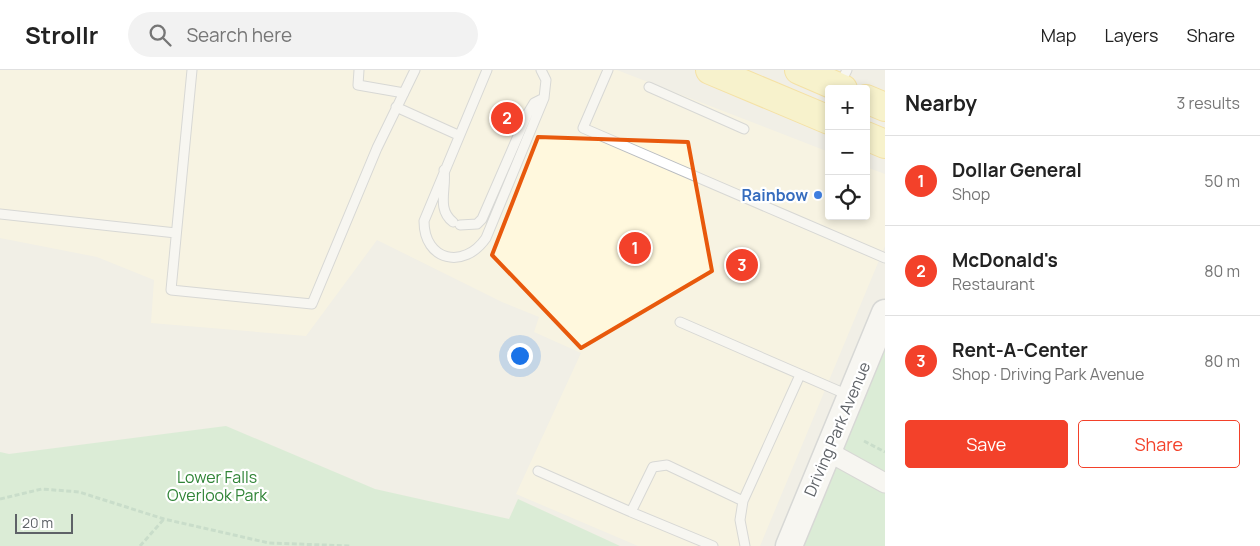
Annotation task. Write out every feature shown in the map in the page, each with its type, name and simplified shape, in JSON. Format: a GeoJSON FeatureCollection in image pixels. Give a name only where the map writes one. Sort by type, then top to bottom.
{"type":"FeatureCollection","features":[{"type":"Feature","properties":{"kind":"main road"},"geometry":{"type":"LineString","coordinates":[[710,70],[825,95]]}},
{"type":"Feature","properties":{"kind":"main road"},"geometry":{"type":"LineString","coordinates":[[799,70],[825,89]]}},
{"type":"Feature","properties":{"kind":"main road"},"geometry":{"type":"LineString","coordinates":[[870,101],[885,107]]}},
{"type":"Feature","properties":{"kind":"main road"},"geometry":{"type":"LineString","coordinates":[[870,138],[885,144]]}},
{"type":"Feature","properties":{"kind":"main road","name":"Driving Park Avenue"},"geometry":{"type":"LineString","coordinates":[[789,546],[885,313]]}},
{"type":"Feature","properties":{"kind":"street"},"geometry":{"type":"LineString","coordinates":[[828,451],[885,483]]}},
{"type":"Feature","properties":{"kind":"lane"},"geometry":{"type":"LineString","coordinates":[[192,70],[171,290],[312,304],[361,184],[415,70]]}},
{"type":"Feature","properties":{"kind":"lane"},"geometry":{"type":"LineString","coordinates":[[359,70],[358,85],[404,93]]}},
{"type":"Feature","properties":{"kind":"lane"},"geometry":{"type":"LineString","coordinates":[[487,70],[458,135],[424,221],[426,241],[434,249],[453,257],[464,257],[480,246],[486,238],[544,98],[546,80],[541,70]]}},
{"type":"Feature","properties":{"kind":"lane"},"geometry":{"type":"LineString","coordinates":[[608,70],[583,128],[885,258]]}},
{"type":"Feature","properties":{"kind":"lane"},"geometry":{"type":"LineString","coordinates":[[650,87],[744,129]]}},
{"type":"Feature","properties":{"kind":"lane"},"geometry":{"type":"LineString","coordinates":[[444,169],[446,181],[443,208],[446,217],[456,223],[477,224],[482,219],[528,113],[534,103],[544,98]]}},
{"type":"Feature","properties":{"kind":"lane"},"geometry":{"type":"LineString","coordinates":[[396,107],[458,135]]}},
{"type":"Feature","properties":{"kind":"lane"},"geometry":{"type":"LineString","coordinates":[[0,214],[176,233]]}},
{"type":"Feature","properties":{"kind":"lane"},"geometry":{"type":"LineString","coordinates":[[680,322],[851,396]]}},
{"type":"Feature","properties":{"kind":"lane"},"geometry":{"type":"LineString","coordinates":[[744,546],[740,520],[743,501],[800,374]]}},
{"type":"Feature","properties":{"kind":"lane"},"geometry":{"type":"LineString","coordinates":[[631,512],[653,467],[666,465],[743,501]]}},
{"type":"Feature","properties":{"kind":"lane"},"geometry":{"type":"LineString","coordinates":[[538,471],[713,546]]}},
{"type":"Feature","properties":{"kind":"path"},"geometry":{"type":"LineString","coordinates":[[864,441],[885,452]]}},
{"type":"Feature","properties":{"kind":"path"},"geometry":{"type":"LineString","coordinates":[[0,499],[42,489],[79,492],[164,519],[269,543],[351,546]]}},
{"type":"Feature","properties":{"kind":"path"},"geometry":{"type":"LineString","coordinates":[[140,546],[164,519]]}},
{"type":"Feature","properties":{"kind":"highlighted area"},"geometry":{"type":"Polygon","coordinates":[[[538,137],[688,142],[712,271],[581,348],[492,255],[538,137]]]}},
{"type":"Feature","properties":{"kind":"shaded area"},"geometry":{"type":"Polygon","coordinates":[[[0,70],[617,70],[825,150],[825,220],[870,220],[870,168],[885,174],[885,246],[760,546],[638,546],[516,494],[581,353],[534,332],[539,317],[502,302],[377,240],[306,336],[151,323],[154,280],[97,257],[0,238],[0,70]]]}},
{"type":"Feature","properties":{"kind":"green space"},"geometry":{"type":"Polygon","coordinates":[[[885,313],[885,546],[790,546],[885,313]]]}},
{"type":"Feature","properties":{"kind":"green space","name":"Lower Falls Overlook Park"},"geometry":{"type":"Polygon","coordinates":[[[226,426],[375,489],[509,519],[518,499],[620,546],[0,546],[0,452],[9,454],[226,426]]]}},
{"type":"Feature","properties":{"kind":"place","name":"McDonald's"},"geometry":{"type":"Point","coordinates":[507,118]}},
{"type":"Feature","properties":{"kind":"place","name":"Rainbow"},"geometry":{"type":"Point","coordinates":[818,195]}},
{"type":"Feature","properties":{"kind":"place","name":"Dollar General"},"geometry":{"type":"Point","coordinates":[635,248]}},
{"type":"Feature","properties":{"kind":"place","name":"Rent-A-Center"},"geometry":{"type":"Point","coordinates":[742,265]}}]}
